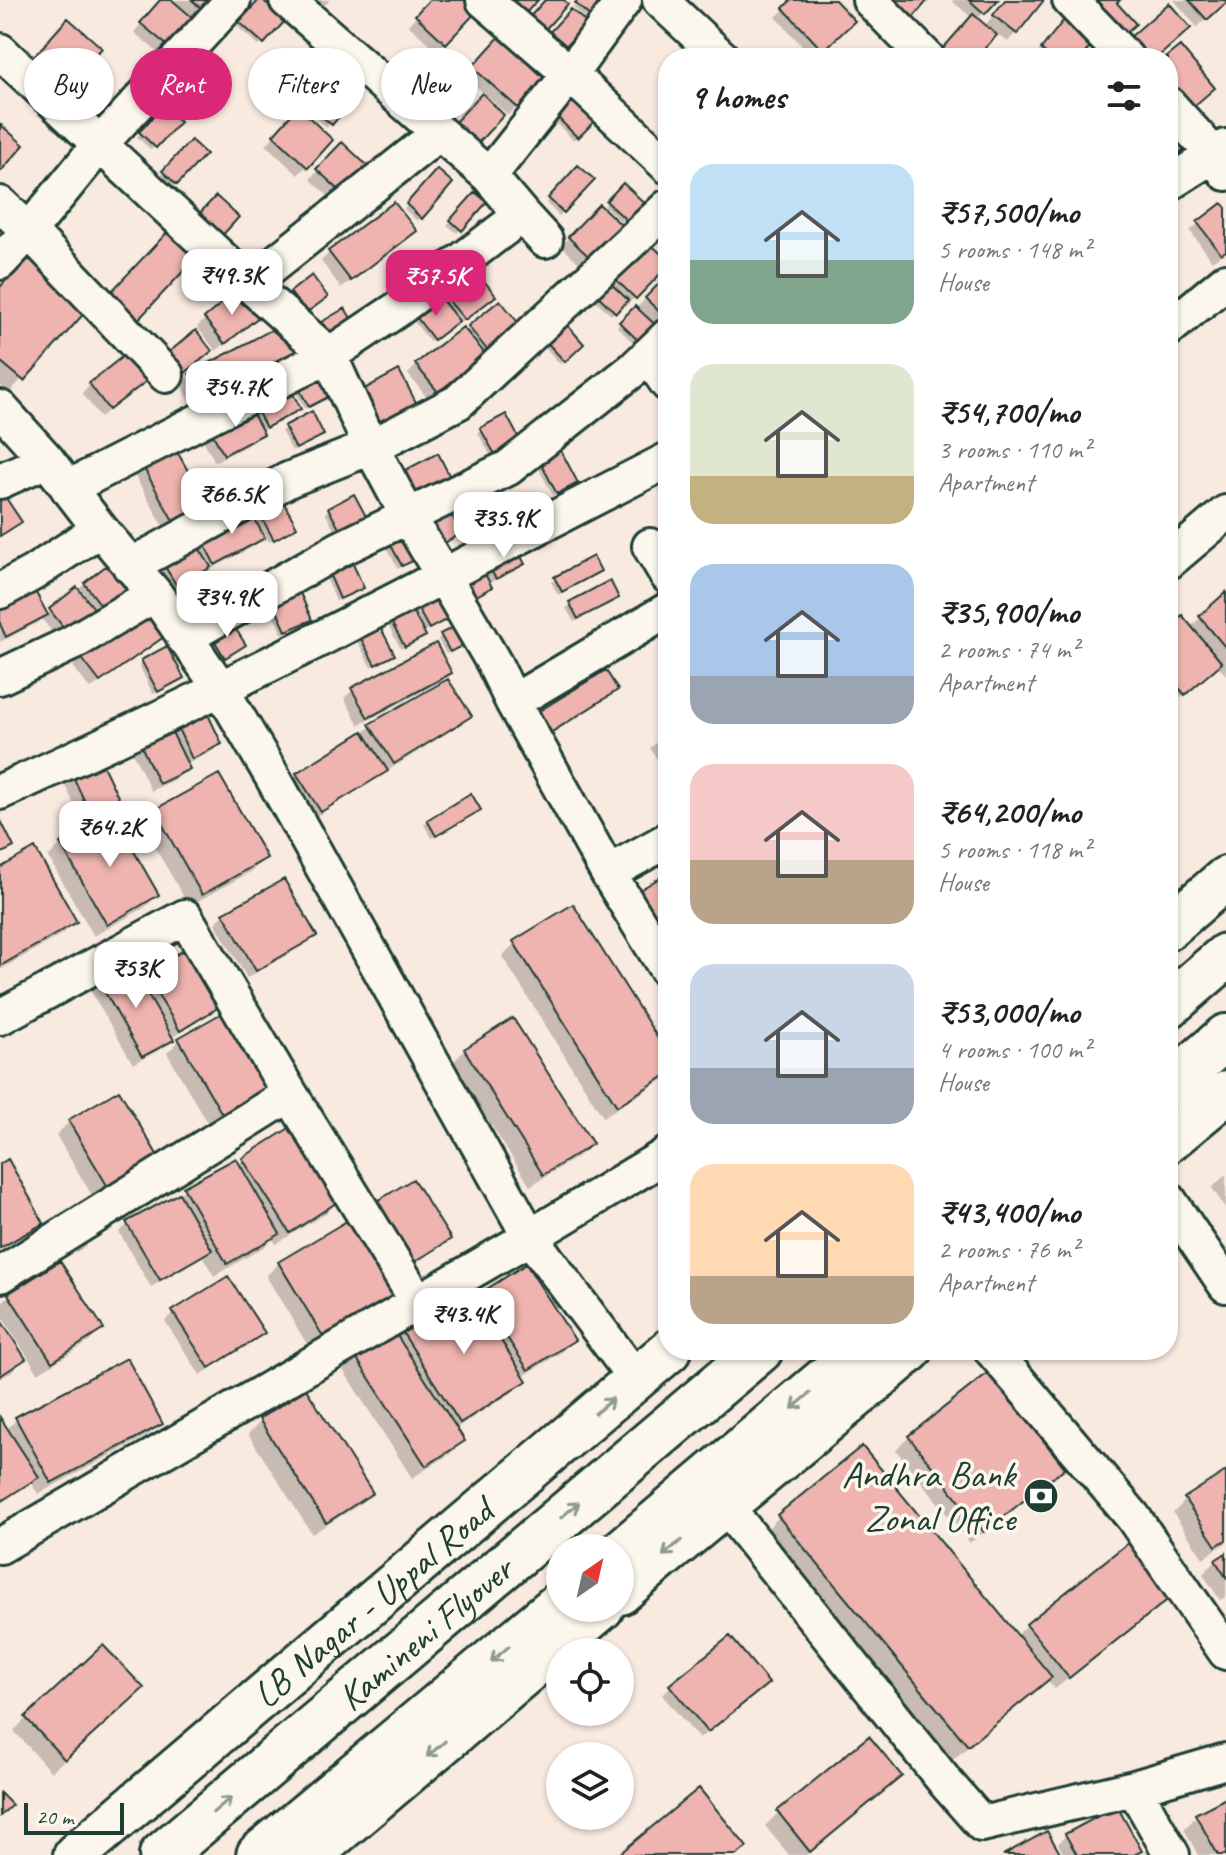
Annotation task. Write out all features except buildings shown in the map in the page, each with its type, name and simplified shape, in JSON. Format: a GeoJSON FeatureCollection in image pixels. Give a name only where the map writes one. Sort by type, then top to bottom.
{"type":"FeatureCollection","features":[{"type":"Feature","properties":{"kind":"highway"},"geometry":{"type":"LineString","coordinates":[[1178,997],[1226,956]]}},
{"type":"Feature","properties":{"kind":"highway"},"geometry":{"type":"LineString","coordinates":[[1178,1078],[1226,1037]]}},
{"type":"Feature","properties":{"kind":"highway","name":"Kamineni Flyover"},"geometry":{"type":"LineString","coordinates":[[162,1855],[748,1360]]}},
{"type":"Feature","properties":{"kind":"highway"},"geometry":{"type":"LineString","coordinates":[[634,1541],[848,1360]]}},
{"type":"Feature","properties":{"kind":"highway","name":"Kamineni Flyover"},"geometry":{"type":"LineString","coordinates":[[259,1855],[546,1616]]}},
{"type":"Feature","properties":{"kind":"street"},"geometry":{"type":"LineString","coordinates":[[0,262],[100,144],[233,0]]}},
{"type":"Feature","properties":{"kind":"street"},"geometry":{"type":"LineString","coordinates":[[68,488],[329,355],[398,309],[533,228],[489,176],[287,0]]}},
{"type":"Feature","properties":{"kind":"street"},"geometry":{"type":"LineString","coordinates":[[484,0],[570,74],[658,157]]}},
{"type":"Feature","properties":{"kind":"street"},"geometry":{"type":"LineString","coordinates":[[489,176],[624,0]]}},
{"type":"Feature","properties":{"kind":"street"},"geometry":{"type":"LineString","coordinates":[[660,0],[711,48]]}},
{"type":"Feature","properties":{"kind":"street"},"geometry":{"type":"LineString","coordinates":[[870,0],[917,48]]}},
{"type":"Feature","properties":{"kind":"street"},"geometry":{"type":"LineString","coordinates":[[1070,0],[1114,48]]}},
{"type":"Feature","properties":{"kind":"street"},"geometry":{"type":"LineString","coordinates":[[0,51],[329,355],[371,447],[408,516],[494,663],[608,873],[658,955]]}},
{"type":"Feature","properties":{"kind":"street"},"geometry":{"type":"LineString","coordinates":[[1178,114],[1222,159],[1178,179]]}},
{"type":"Feature","properties":{"kind":"street"},"geometry":{"type":"LineString","coordinates":[[249,284],[439,133]]}},
{"type":"Feature","properties":{"kind":"street"},"geometry":{"type":"LineString","coordinates":[[0,204],[166,375]]}},
{"type":"Feature","properties":{"kind":"street"},"geometry":{"type":"LineString","coordinates":[[130,566],[288,480],[371,447],[458,402],[658,216]]}},
{"type":"Feature","properties":{"kind":"street"},"geometry":{"type":"LineString","coordinates":[[1178,321],[1226,281]]}},
{"type":"Feature","properties":{"kind":"street"},"geometry":{"type":"LineString","coordinates":[[184,638],[340,549],[508,468],[634,369],[658,345]]}},
{"type":"Feature","properties":{"kind":"street"},"geometry":{"type":"LineString","coordinates":[[0,408],[47,460],[155,594],[221,689],[530,1237],[636,1379]]}},
{"type":"Feature","properties":{"kind":"street"},"geometry":{"type":"LineString","coordinates":[[0,481],[47,460]]}},
{"type":"Feature","properties":{"kind":"street"},"geometry":{"type":"LineString","coordinates":[[0,792],[221,689],[658,465]]}},
{"type":"Feature","properties":{"kind":"street"},"geometry":{"type":"LineString","coordinates":[[1178,554],[1226,513]]}},
{"type":"Feature","properties":{"kind":"street"},"geometry":{"type":"LineString","coordinates":[[0,591],[100,529]]}},
{"type":"Feature","properties":{"kind":"street"},"geometry":{"type":"LineString","coordinates":[[650,546],[658,559]]}},
{"type":"Feature","properties":{"kind":"street"},"geometry":{"type":"LineString","coordinates":[[0,677],[72,643],[155,594]]}},
{"type":"Feature","properties":{"kind":"street"},"geometry":{"type":"LineString","coordinates":[[513,702],[658,616]]}},
{"type":"Feature","properties":{"kind":"street"},"geometry":{"type":"LineString","coordinates":[[608,873],[658,846]]}},
{"type":"Feature","properties":{"kind":"street"},"geometry":{"type":"LineString","coordinates":[[1178,919],[1226,878]]}},
{"type":"Feature","properties":{"kind":"street"},"geometry":{"type":"LineString","coordinates":[[0,1017],[185,917],[418,1302]]}},
{"type":"Feature","properties":{"kind":"street"},"geometry":{"type":"LineString","coordinates":[[1178,1133],[1226,1093]]}},
{"type":"Feature","properties":{"kind":"street"},"geometry":{"type":"LineString","coordinates":[[0,1275],[290,1094]]}},
{"type":"Feature","properties":{"kind":"street"},"geometry":{"type":"LineString","coordinates":[[0,1546],[658,1160]]}},
{"type":"Feature","properties":{"kind":"street"},"geometry":{"type":"LineString","coordinates":[[1178,1214],[1226,1285]]}},
{"type":"Feature","properties":{"kind":"street","name":"LB Nagar - Uppal Road"},"geometry":{"type":"LineString","coordinates":[[75,1855],[658,1360]]}},
{"type":"Feature","properties":{"kind":"street"},"geometry":{"type":"LineString","coordinates":[[634,1581],[899,1360]]}},
{"type":"Feature","properties":{"kind":"street"},"geometry":{"type":"LineString","coordinates":[[1000,1360],[1133,1517],[1226,1652]]}},
{"type":"Feature","properties":{"kind":"street"},"geometry":{"type":"LineString","coordinates":[[724,1504],[982,1824],[1134,1788],[1226,1761]]}},
{"type":"Feature","properties":{"kind":"street"},"geometry":{"type":"LineString","coordinates":[[315,1854],[586,1622]]}},
{"type":"Feature","properties":{"kind":"street"},"geometry":{"type":"LineString","coordinates":[[1134,1788],[1172,1855]]}},
{"type":"Feature","properties":{"kind":"place","name":"Andhra Bank Zonal Office"},"geometry":{"type":"Point","coordinates":[1041,1496]}}]}
